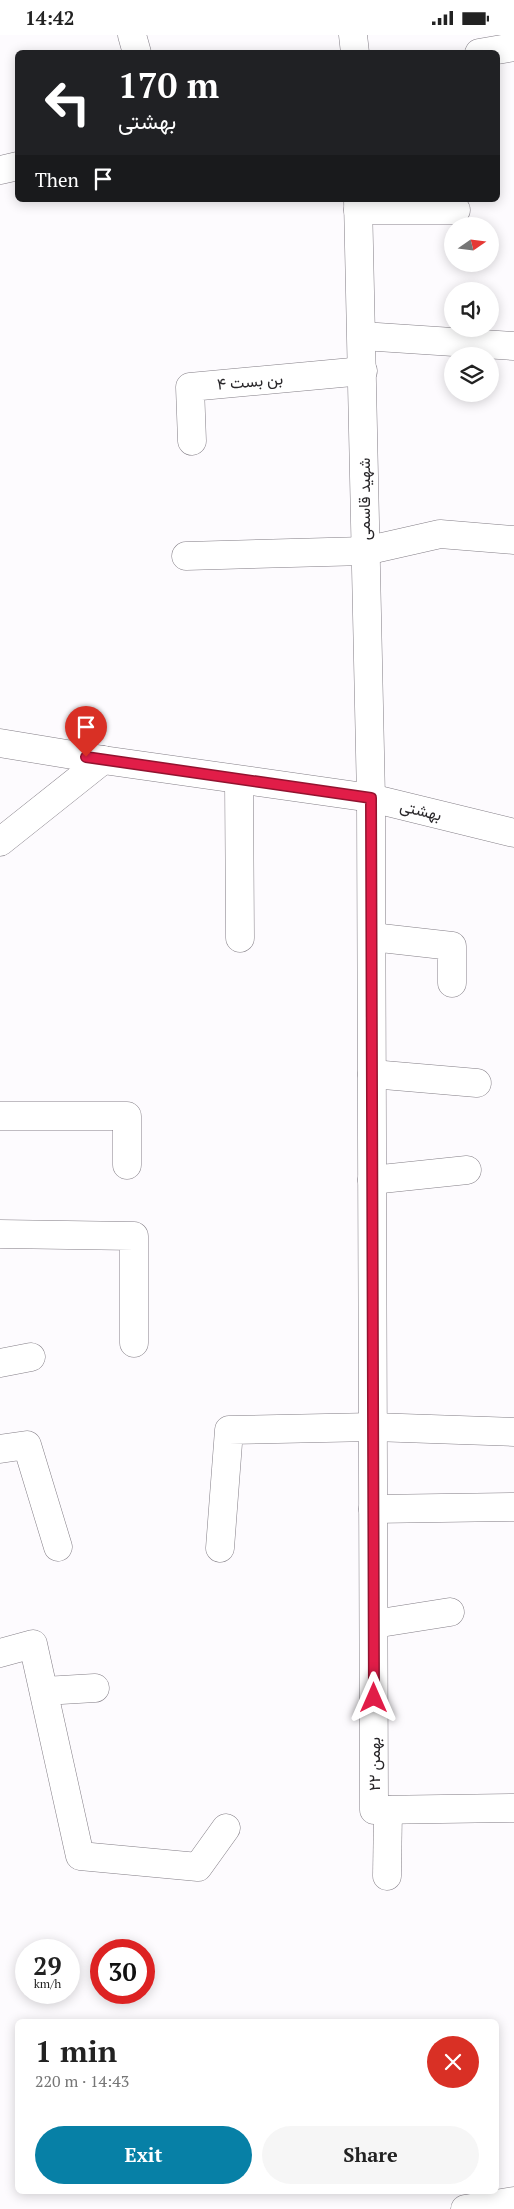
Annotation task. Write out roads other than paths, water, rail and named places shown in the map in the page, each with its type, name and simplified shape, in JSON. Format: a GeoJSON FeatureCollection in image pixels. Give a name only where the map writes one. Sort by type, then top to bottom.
{"type":"FeatureCollection","features":[{"type":"Feature","properties":{"kind":"street"},"geometry":{"type":"LineString","coordinates":[[132,35],[136,50]]}},
{"type":"Feature","properties":{"kind":"street"},"geometry":{"type":"LineString","coordinates":[[353,35],[355,50]]}},
{"type":"Feature","properties":{"kind":"street"},"geometry":{"type":"LineString","coordinates":[[496,50],[514,47]]}},
{"type":"Feature","properties":{"kind":"street"},"geometry":{"type":"LineString","coordinates":[[0,171],[15,167]]}},
{"type":"Feature","properties":{"kind":"street"},"geometry":{"type":"LineString","coordinates":[[358,205],[456,210]]}},
{"type":"Feature","properties":{"kind":"street","name":"شهید قاسمی"},"geometry":{"type":"LineString","coordinates":[[358,205],[371,798]]}},
{"type":"Feature","properties":{"kind":"street"},"geometry":{"type":"LineString","coordinates":[[362,336],[514,346]]}},
{"type":"Feature","properties":{"kind":"street","name":"بن بست ۴"},"geometry":{"type":"LineString","coordinates":[[192,441],[190,387],[363,371]]}},
{"type":"Feature","properties":{"kind":"street"},"geometry":{"type":"LineString","coordinates":[[186,556],[365,551],[440,535],[514,540]]}},
{"type":"Feature","properties":{"kind":"street","name":"بهشتی"},"geometry":{"type":"LineString","coordinates":[[0,743],[103,760],[371,798],[514,833]]}},
{"type":"Feature","properties":{"kind":"street"},"geometry":{"type":"LineString","coordinates":[[0,843],[103,760]]}},
{"type":"Feature","properties":{"kind":"street"},"geometry":{"type":"LineString","coordinates":[[239,780],[240,938]]}},
{"type":"Feature","properties":{"kind":"street","name":"۲۲ بهمن"},"geometry":{"type":"LineString","coordinates":[[371,798],[374,1810],[514,1808]]}},
{"type":"Feature","properties":{"kind":"street"},"geometry":{"type":"LineString","coordinates":[[372,937],[452,946],[452,983]]}},
{"type":"Feature","properties":{"kind":"street"},"geometry":{"type":"LineString","coordinates":[[372,1074],[477,1083]]}},
{"type":"Feature","properties":{"kind":"street"},"geometry":{"type":"LineString","coordinates":[[0,1116],[127,1116],[127,1165]]}},
{"type":"Feature","properties":{"kind":"street"},"geometry":{"type":"LineString","coordinates":[[372,1180],[467,1170]]}},
{"type":"Feature","properties":{"kind":"street"},"geometry":{"type":"LineString","coordinates":[[0,1234],[134,1236],[134,1343]]}},
{"type":"Feature","properties":{"kind":"street"},"geometry":{"type":"LineString","coordinates":[[0,1363],[31,1357]]}},
{"type":"Feature","properties":{"kind":"street"},"geometry":{"type":"LineString","coordinates":[[220,1548],[228,1430],[373,1427],[514,1432]]}},
{"type":"Feature","properties":{"kind":"street"},"geometry":{"type":"LineString","coordinates":[[0,1449],[27,1445],[58,1547]]}},
{"type":"Feature","properties":{"kind":"street"},"geometry":{"type":"LineString","coordinates":[[373,1509],[514,1507]]}},
{"type":"Feature","properties":{"kind":"street"},"geometry":{"type":"LineString","coordinates":[[374,1624],[450,1613]]}},
{"type":"Feature","properties":{"kind":"street"},"geometry":{"type":"LineString","coordinates":[[0,1653],[34,1644],[80,1855],[198,1867],[226,1828]]}},
{"type":"Feature","properties":{"kind":"street"},"geometry":{"type":"LineString","coordinates":[[44,1691],[95,1688]]}},
{"type":"Feature","properties":{"kind":"street"},"geometry":{"type":"LineString","coordinates":[[387,1876],[388,1809]]}},
{"type":"Feature","properties":{"kind":"street"},"geometry":{"type":"LineString","coordinates":[[465,2209],[514,2201]]}}]}
